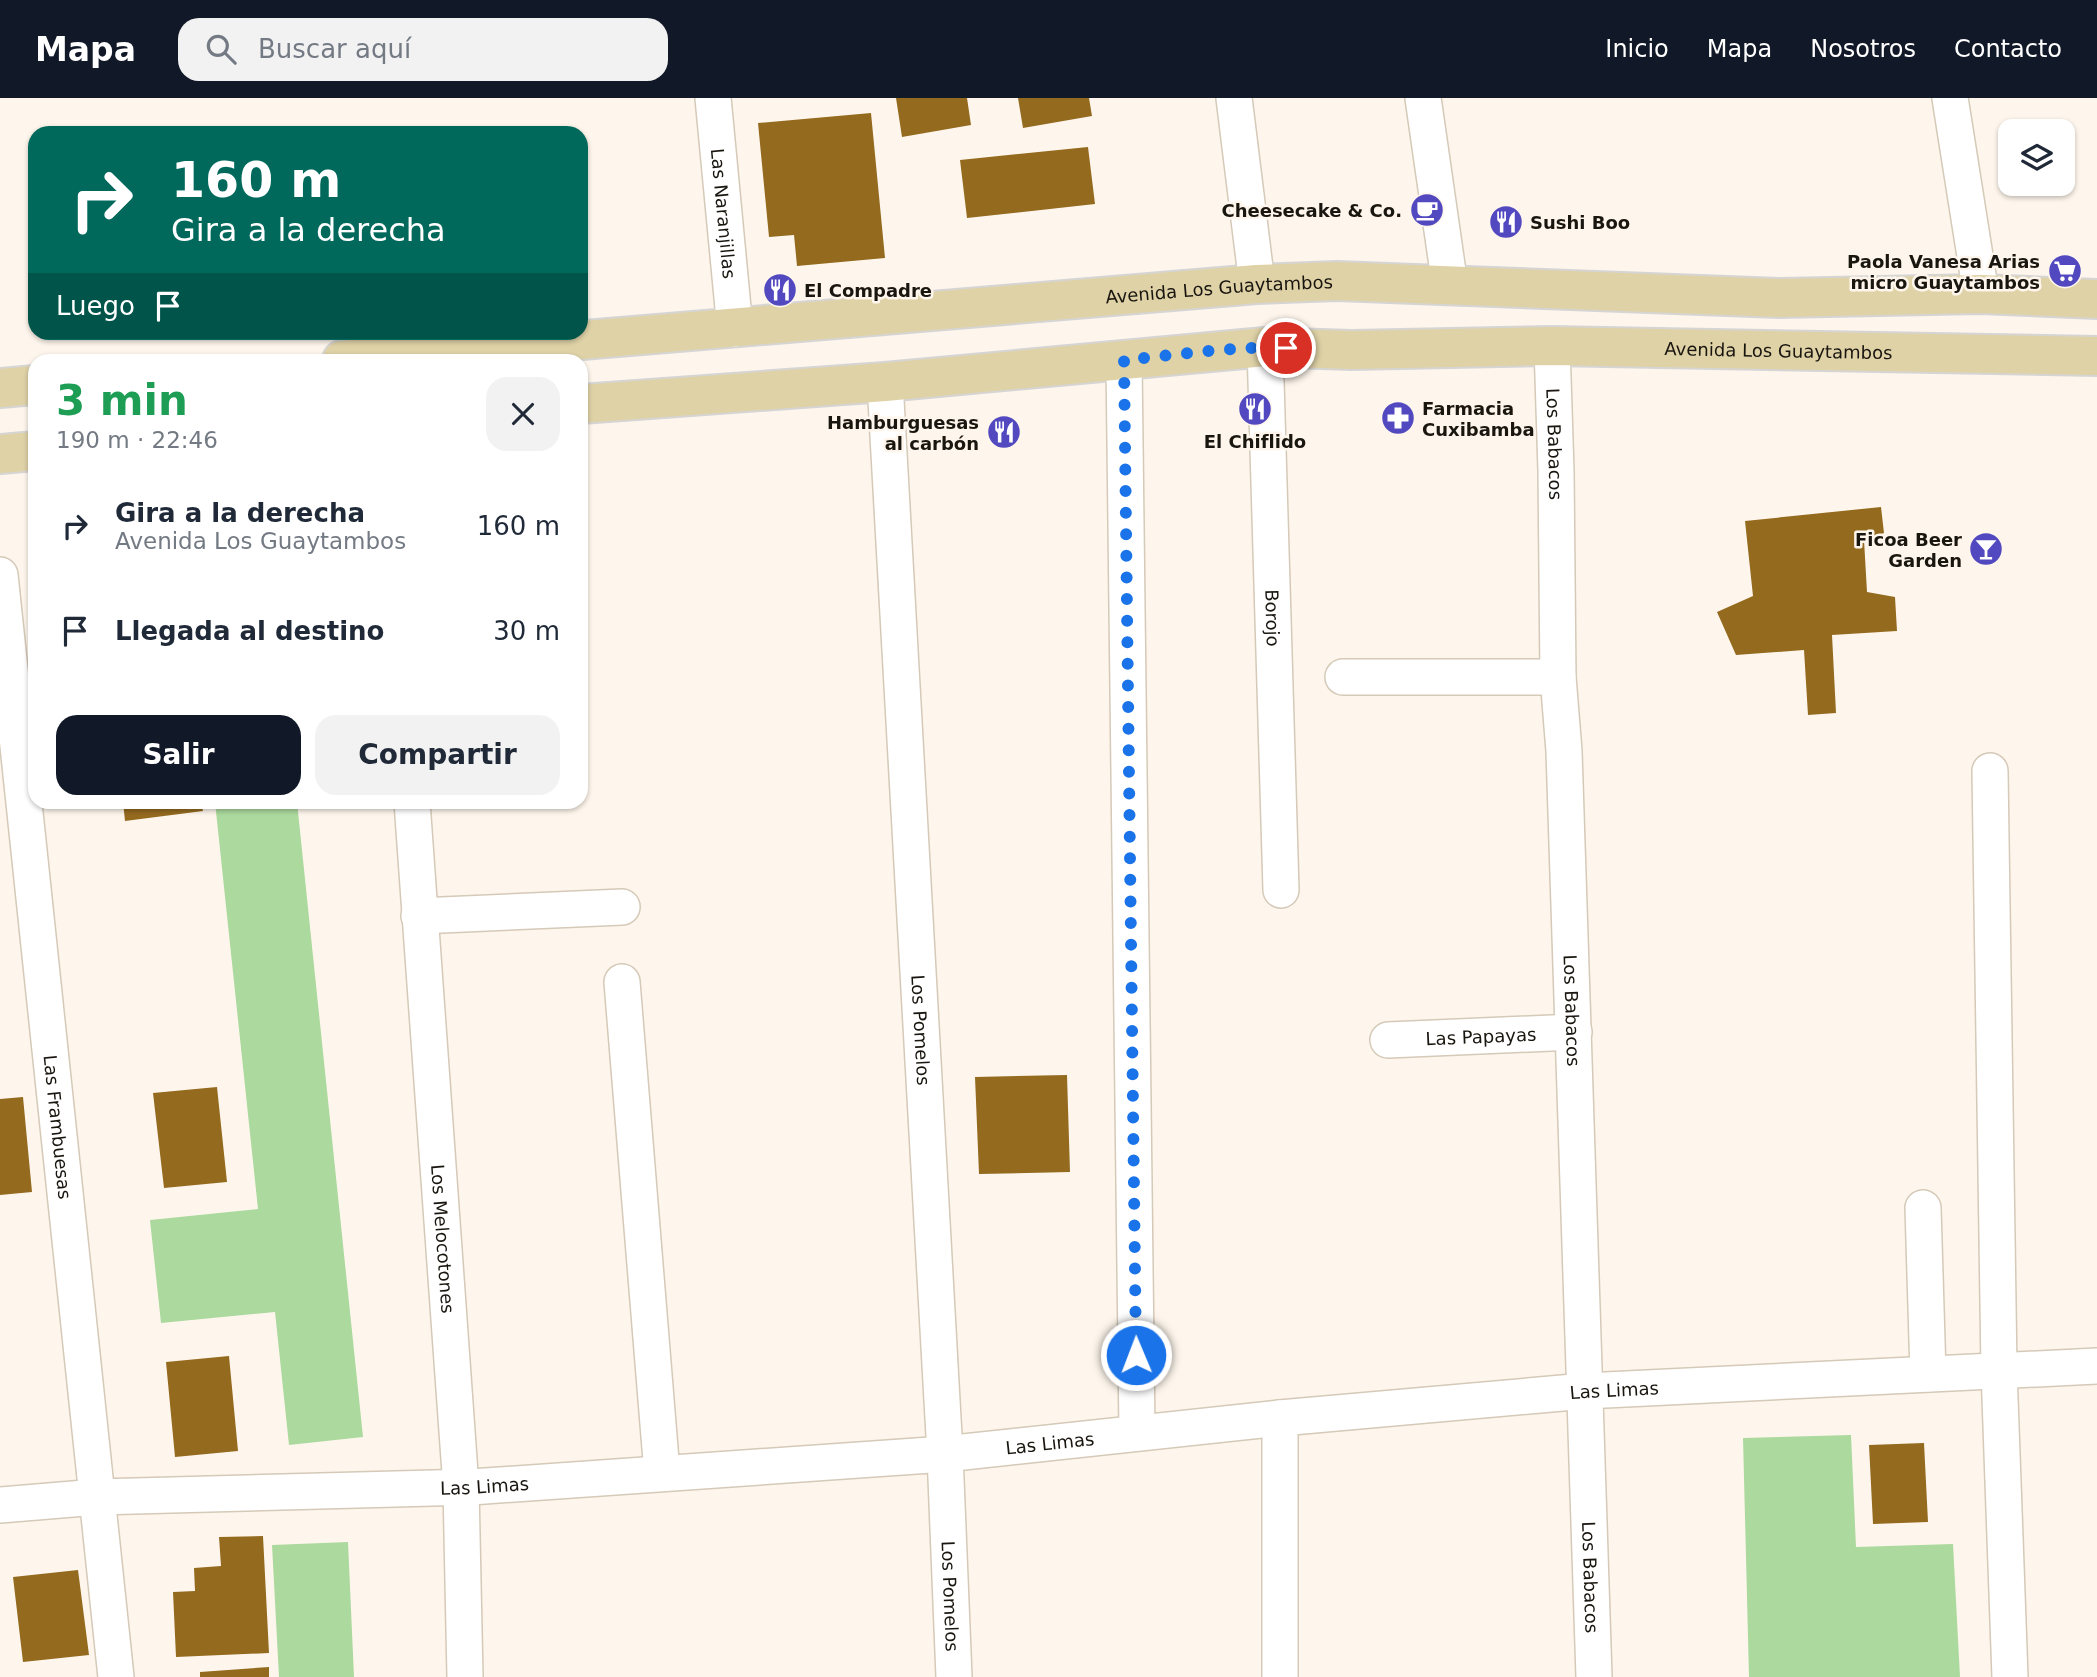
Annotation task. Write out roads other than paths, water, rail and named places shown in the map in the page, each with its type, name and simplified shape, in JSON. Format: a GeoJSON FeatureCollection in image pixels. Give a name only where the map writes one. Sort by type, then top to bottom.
{"type":"FeatureCollection","features":[{"type":"Feature","properties":{"kind":"main road","name":"Avenida Los Guaytambos"},"geometry":{"type":"LineString","coordinates":[[588,340],[1257,284],[1337,281],[1779,298],[1981,293],[2097,299]]}},
{"type":"Feature","properties":{"kind":"main road","name":"Avenida Los Guaytambos"},"geometry":{"type":"LineString","coordinates":[[416,354],[588,340]]}},
{"type":"Feature","properties":{"kind":"main road","name":"Avenida Los Guaytambos"},"geometry":{"type":"LineString","coordinates":[[588,403],[885,382],[1265,347],[1351,350],[1552,346],[2097,356]]}},
{"type":"Feature","properties":{"kind":"main road"},"geometry":{"type":"LineString","coordinates":[[0,388],[28,386]]}},
{"type":"Feature","properties":{"kind":"main road"},"geometry":{"type":"LineString","coordinates":[[0,454],[28,452]]}},
{"type":"Feature","properties":{"kind":"street","name":"Las Naranjillas"},"geometry":{"type":"LineString","coordinates":[[713,98],[735,328]]}},
{"type":"Feature","properties":{"kind":"street"},"geometry":{"type":"LineString","coordinates":[[1234,98],[1257,284]]}},
{"type":"Feature","properties":{"kind":"street"},"geometry":{"type":"LineString","coordinates":[[1423,98],[1450,286]]}},
{"type":"Feature","properties":{"kind":"street"},"geometry":{"type":"LineString","coordinates":[[1950,98],[1981,293]]}},
{"type":"Feature","properties":{"kind":"street","name":"Los Babacos"},"geometry":{"type":"LineString","coordinates":[[1552,346],[1558,677],[1564,751],[1594,1677]]}},
{"type":"Feature","properties":{"kind":"street","name":"Borojo"},"geometry":{"type":"LineString","coordinates":[[1265,347],[1281,890]]}},
{"type":"Feature","properties":{"kind":"street"},"geometry":{"type":"LineString","coordinates":[[1124,360],[1137,1433]]}},
{"type":"Feature","properties":{"kind":"street","name":"Los Pomelos"},"geometry":{"type":"LineString","coordinates":[[885,382],[945,1454],[954,1677]]}},
{"type":"Feature","properties":{"kind":"street","name":"Las Frambuesas"},"geometry":{"type":"LineString","coordinates":[[0,575],[116,1677]]}},
{"type":"Feature","properties":{"kind":"street"},"geometry":{"type":"LineString","coordinates":[[1343,677],[1558,677]]}},
{"type":"Feature","properties":{"kind":"street"},"geometry":{"type":"LineString","coordinates":[[1990,771],[1999,1370],[2010,1677]]}},
{"type":"Feature","properties":{"kind":"street","name":"Los Melocotones"},"geometry":{"type":"LineString","coordinates":[[412,809],[461,1487],[465,1677]]}},
{"type":"Feature","properties":{"kind":"street"},"geometry":{"type":"LineString","coordinates":[[419,916],[622,907]]}},
{"type":"Feature","properties":{"kind":"street"},"geometry":{"type":"LineString","coordinates":[[622,982],[662,1473]]}},
{"type":"Feature","properties":{"kind":"street","name":"Las Papayas"},"geometry":{"type":"LineString","coordinates":[[1388,1040],[1574,1032]]}},
{"type":"Feature","properties":{"kind":"street"},"geometry":{"type":"LineString","coordinates":[[1923,1208],[1928,1374]]}},
{"type":"Feature","properties":{"kind":"street","name":"Las Limas"},"geometry":{"type":"LineString","coordinates":[[0,1505],[97,1497],[461,1487],[945,1454],[1280,1418],[1585,1391],[2097,1366]]}},
{"type":"Feature","properties":{"kind":"street"},"geometry":{"type":"LineString","coordinates":[[1280,1418],[1280,1677]]}},
{"type":"Feature","properties":{"kind":"place","name":"Cheesecake & Co."},"geometry":{"type":"Point","coordinates":[1427,210]}},
{"type":"Feature","properties":{"kind":"place","name":"Sushi Boo"},"geometry":{"type":"Point","coordinates":[1506,222]}},
{"type":"Feature","properties":{"kind":"place","name":"Paola Vanesa Arias micro Guaytambos"},"geometry":{"type":"Point","coordinates":[2065,271]}},
{"type":"Feature","properties":{"kind":"place","name":"El Compadre"},"geometry":{"type":"Point","coordinates":[780,290]}},
{"type":"Feature","properties":{"kind":"place","name":"El Chiflido"},"geometry":{"type":"Point","coordinates":[1255,409]}},
{"type":"Feature","properties":{"kind":"place","name":"Farmacia Cuxibamba"},"geometry":{"type":"Point","coordinates":[1398,418]}},
{"type":"Feature","properties":{"kind":"place","name":"Hamburguesas al carbón"},"geometry":{"type":"Point","coordinates":[1004,432]}},
{"type":"Feature","properties":{"kind":"place","name":"Ficoa Beer Garden"},"geometry":{"type":"Point","coordinates":[1986,549]}}]}
